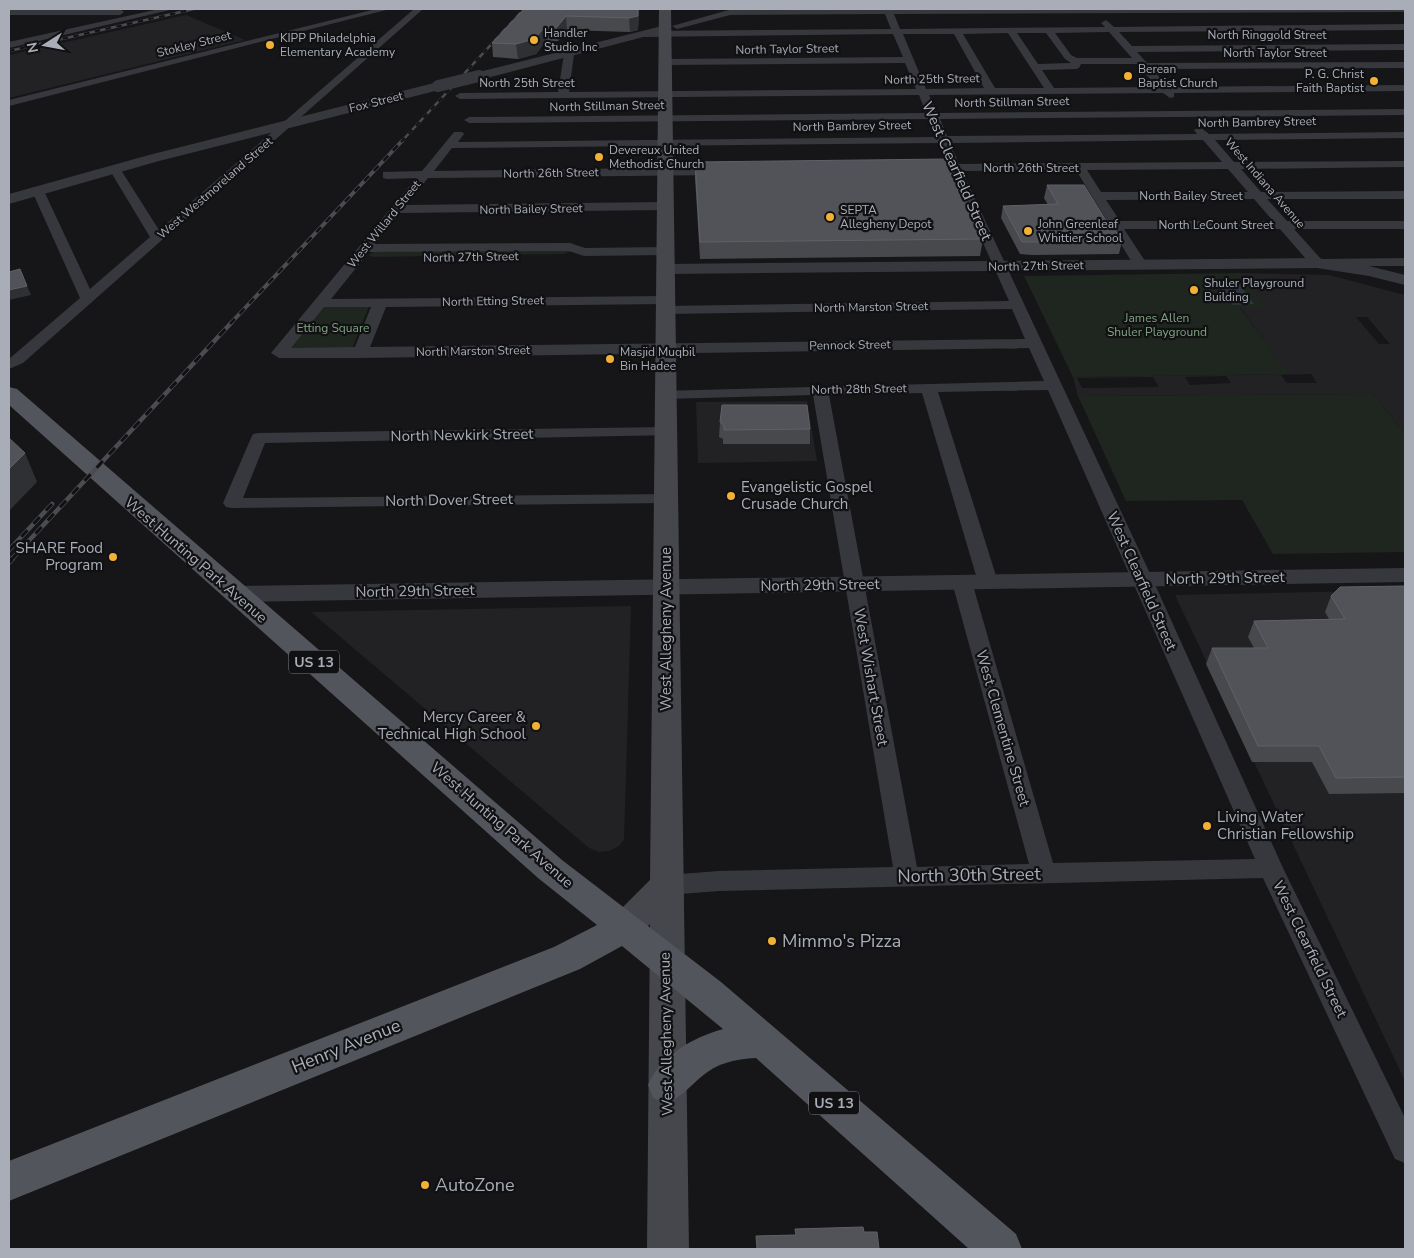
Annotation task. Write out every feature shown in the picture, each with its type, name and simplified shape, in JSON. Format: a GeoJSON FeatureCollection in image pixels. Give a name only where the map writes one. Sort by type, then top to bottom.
{"type":"FeatureCollection","features":[{"type":"Feature","properties":{"kind":"main road","name":"West Allegheny Avenue"},"geometry":{"type":"LineString","coordinates":[[665,9],[667,885],[665,960],[668,1249]]}},
{"type":"Feature","properties":{"kind":"main road","name":"West Hunting Park Avenue"},"geometry":{"type":"LineString","coordinates":[[9,394],[550,869],[665,960],[762,1041],[1001,1249]]}},
{"type":"Feature","properties":{"kind":"main road","name":"Henry Avenue"},"geometry":{"type":"LineString","coordinates":[[9,1181],[567,958],[624,928],[667,885]]}},
{"type":"Feature","properties":{"kind":"main road"},"geometry":{"type":"LineString","coordinates":[[667,1085],[683,1067],[706,1051],[739,1042],[762,1041]]}},
{"type":"Feature","properties":{"kind":"street"},"geometry":{"type":"LineString","coordinates":[[9,45],[170,9]]}},
{"type":"Feature","properties":{"kind":"street","name":"Stokley Street"},"geometry":{"type":"LineString","coordinates":[[9,103],[386,9]]}},
{"type":"Feature","properties":{"kind":"street","name":"West Westmoreland Street"},"geometry":{"type":"LineString","coordinates":[[9,364],[18,360],[419,9]]}},
{"type":"Feature","properties":{"kind":"street","name":"Fox Street"},"geometry":{"type":"LineString","coordinates":[[9,199],[115,169],[645,34],[666,31],[743,9]]}},
{"type":"Feature","properties":{"kind":"street"},"geometry":{"type":"LineString","coordinates":[[1302,9],[1405,88]]}},
{"type":"Feature","properties":{"kind":"street"},"geometry":{"type":"LineString","coordinates":[[730,12],[1405,9]]}},
{"type":"Feature","properties":{"kind":"street"},"geometry":{"type":"LineString","coordinates":[[9,12],[29,10],[149,13]]}},
{"type":"Feature","properties":{"kind":"street"},"geometry":{"type":"LineString","coordinates":[[15,21],[29,10]]}},
{"type":"Feature","properties":{"kind":"street","name":"West Clearfield Street"},"geometry":{"type":"LineString","coordinates":[[888,10],[955,168],[1143,580],[1271,868],[1405,1149]]}},
{"type":"Feature","properties":{"kind":"street","name":"West Indiana Avenue"},"geometry":{"type":"LineString","coordinates":[[1095,10],[1317,263]]}},
{"type":"Feature","properties":{"kind":"street"},"geometry":{"type":"LineString","coordinates":[[666,31],[897,32],[1405,28]]}},
{"type":"Feature","properties":{"kind":"street"},"geometry":{"type":"LineString","coordinates":[[1036,67],[1068,68],[1076,66],[1049,30]]}},
{"type":"Feature","properties":{"kind":"street"},"geometry":{"type":"LineString","coordinates":[[957,31],[991,91]]}},
{"type":"Feature","properties":{"kind":"street"},"geometry":{"type":"LineString","coordinates":[[1011,31],[1030,57],[1050,90]]}},
{"type":"Feature","properties":{"kind":"street"},"geometry":{"type":"LineString","coordinates":[[9,39],[40,38]]}},
{"type":"Feature","properties":{"kind":"street","name":"North Ringgold Street"},"geometry":{"type":"LineString","coordinates":[[1129,49],[1405,47]]}},
{"type":"Feature","properties":{"kind":"street"},"geometry":{"type":"LineString","coordinates":[[563,95],[569,54]]}},
{"type":"Feature","properties":{"kind":"street"},"geometry":{"type":"LineString","coordinates":[[1030,57],[1142,64]]}},
{"type":"Feature","properties":{"kind":"street","name":"North Taylor Street"},"geometry":{"type":"LineString","coordinates":[[666,62],[909,60]]}},
{"type":"Feature","properties":{"kind":"street","name":"North Taylor Street"},"geometry":{"type":"LineString","coordinates":[[1142,64],[1405,65]]}},
{"type":"Feature","properties":{"kind":"street","name":"North 25th Street"},"geometry":{"type":"LineString","coordinates":[[460,96],[1405,88]]}},
{"type":"Feature","properties":{"kind":"street","name":"West Willard Street"},"geometry":{"type":"LineString","coordinates":[[279,353],[490,95]]}},
{"type":"Feature","properties":{"kind":"street","name":"North Stillman Street"},"geometry":{"type":"LineString","coordinates":[[469,120],[1405,112]]}},
{"type":"Feature","properties":{"kind":"street","name":"North Bambrey Street"},"geometry":{"type":"LineString","coordinates":[[449,145],[1405,135]]}},
{"type":"Feature","properties":{"kind":"street","name":"North 26th Street"},"geometry":{"type":"LineString","coordinates":[[936,168],[1405,164]]}},
{"type":"Feature","properties":{"kind":"street"},"geometry":{"type":"LineString","coordinates":[[1080,168],[1140,264]]}},
{"type":"Feature","properties":{"kind":"street"},"geometry":{"type":"LineString","coordinates":[[115,169],[157,238]]}},
{"type":"Feature","properties":{"kind":"street","name":"North 26th Street"},"geometry":{"type":"LineString","coordinates":[[387,175],[733,170]]}},
{"type":"Feature","properties":{"kind":"street"},"geometry":{"type":"LineString","coordinates":[[38,191],[88,299]]}},
{"type":"Feature","properties":{"kind":"street","name":"North Bailey Street"},"geometry":{"type":"LineString","coordinates":[[1097,196],[1405,195]]}},
{"type":"Feature","properties":{"kind":"street","name":"North Bailey Street"},"geometry":{"type":"LineString","coordinates":[[397,209],[666,206]]}},
{"type":"Feature","properties":{"kind":"street","name":"North LeCount Street"},"geometry":{"type":"LineString","coordinates":[[1116,225],[1405,225]]}},
{"type":"Feature","properties":{"kind":"street","name":"North 27th Street"},"geometry":{"type":"LineString","coordinates":[[361,253],[574,256],[584,252],[666,260],[1000,266],[1405,262]]}},
{"type":"Feature","properties":{"kind":"street"},"geometry":{"type":"LineString","coordinates":[[1317,263],[1369,271],[1405,280]]}},
{"type":"Feature","properties":{"kind":"street"},"geometry":{"type":"LineString","coordinates":[[1317,263],[1405,288]]}},
{"type":"Feature","properties":{"kind":"street"},"geometry":{"type":"LineString","coordinates":[[360,353],[380,302]]}},
{"type":"Feature","properties":{"kind":"street","name":"North Etting Street"},"geometry":{"type":"LineString","coordinates":[[320,303],[666,305]]}},
{"type":"Feature","properties":{"kind":"street","name":"North Marston Street"},"geometry":{"type":"LineString","coordinates":[[666,305],[1017,305]]}},
{"type":"Feature","properties":{"kind":"street","name":"Pennock Street"},"geometry":{"type":"LineString","coordinates":[[666,347],[1034,343]]}},
{"type":"Feature","properties":{"kind":"street","name":"North Marston Street"},"geometry":{"type":"LineString","coordinates":[[279,353],[666,347]]}},
{"type":"Feature","properties":{"kind":"street","name":"North 28th Street"},"geometry":{"type":"LineString","coordinates":[[666,394],[1053,386]]}},
{"type":"Feature","properties":{"kind":"street"},"geometry":{"type":"LineString","coordinates":[[930,389],[988,582]]}},
{"type":"Feature","properties":{"kind":"street","name":"West Wishart Street"},"geometry":{"type":"LineString","coordinates":[[820,390],[907,877]]}},
{"type":"Feature","properties":{"kind":"street","name":"North Newkirk Street"},"geometry":{"type":"LineString","coordinates":[[232,503],[259,438],[666,432]]}},
{"type":"Feature","properties":{"kind":"street","name":"North Dover Street"},"geometry":{"type":"LineString","coordinates":[[232,503],[666,498]]}},
{"type":"Feature","properties":{"kind":"street","name":"North 29th Street"},"geometry":{"type":"LineString","coordinates":[[235,594],[1405,575]]}},
{"type":"Feature","properties":{"kind":"street","name":"West Clementine Street"},"geometry":{"type":"LineString","coordinates":[[962,582],[1044,874]]}},
{"type":"Feature","properties":{"kind":"street","name":"North 30th Street"},"geometry":{"type":"LineString","coordinates":[[667,885],[711,881],[1271,868]]}},
{"type":"Feature","properties":{"kind":"shaded area"},"geometry":{"type":"Polygon","coordinates":[[[186,15],[245,40],[9,98],[9,55],[186,15]]]}},
{"type":"Feature","properties":{"kind":"shaded area"},"geometry":{"type":"Polygon","coordinates":[[[1240,273],[1329,275],[1405,295],[1405,434],[1373,394],[1078,396],[1073,377],[1288,374],[1240,307],[1265,307],[1240,273]],[[1356,317],[1379,344],[1390,344],[1367,317],[1356,317]],[[1311,374],[1281,375],[1287,383],[1317,383],[1311,374]],[[1226,376],[1185,377],[1190,385],[1231,383],[1226,376]],[[1153,377],[1077,378],[1082,388],[1159,387],[1153,377]]]}},
{"type":"Feature","properties":{"kind":"shaded area"},"geometry":{"type":"Polygon","coordinates":[[[1238,283],[1254,304],[1233,305],[1217,284],[1238,283]]]}},
{"type":"Feature","properties":{"kind":"shaded area"},"geometry":{"type":"Polygon","coordinates":[[[807,401],[817,461],[698,463],[696,402],[807,401]]]}},
{"type":"Feature","properties":{"kind":"shaded area"},"geometry":{"type":"Polygon","coordinates":[[[1405,590],[1405,1081],[1175,595],[1405,590]]]}},
{"type":"Feature","properties":{"kind":"shaded area","name":"Mercy Career & Technical High School"},"geometry":{"type":"Polygon","coordinates":[[[631,606],[624,840],[619,846],[609,851],[599,852],[589,848],[311,612],[631,606]]]}},
{"type":"Feature","properties":{"kind":"green space"},"geometry":{"type":"Polygon","coordinates":[[[563,249],[572,251],[563,254],[373,257],[368,255],[374,252],[563,249]]]}},
{"type":"Feature","properties":{"kind":"green space","name":"James Allen Shuler Playground"},"geometry":{"type":"Polygon","coordinates":[[[1240,273],[1266,307],[1240,308],[1289,374],[1073,377],[1024,276],[1240,273]]]}},
{"type":"Feature","properties":{"kind":"green space","name":"Etting Square"},"geometry":{"type":"Polygon","coordinates":[[[322,306],[369,306],[352,349],[288,350],[322,306]]]}},
{"type":"Feature","properties":{"kind":"green space"},"geometry":{"type":"Polygon","coordinates":[[[1373,394],[1405,434],[1405,552],[1273,554],[1242,500],[1126,501],[1078,396],[1373,394]]]}},
{"type":"Feature","properties":{"kind":"building"},"geometry":{"type":"Polygon","coordinates":[[[524,9],[638,9],[638,16],[629,18],[566,16],[557,27],[545,27],[534,39],[516,44],[492,43],[524,9]]]}},
{"type":"Feature","properties":{"kind":"building","name":"SEPTA Allegheny Depot"},"geometry":{"type":"Polygon","coordinates":[[[947,159],[983,239],[700,242],[695,162],[947,159]]]}},
{"type":"Feature","properties":{"kind":"building"},"geometry":{"type":"Polygon","coordinates":[[[1047,185],[1084,185],[1108,224],[1111,224],[1122,241],[1022,242],[1003,206],[1058,204],[1047,185]]]}},
{"type":"Feature","properties":{"kind":"building"},"geometry":{"type":"Polygon","coordinates":[[[20,269],[27,286],[9,290],[9,272],[20,269]]]}},
{"type":"Feature","properties":{"kind":"building"},"geometry":{"type":"Polygon","coordinates":[[[722,405],[807,405],[810,429],[724,430],[724,425],[720,422],[722,405]]]}},
{"type":"Feature","properties":{"kind":"building"},"geometry":{"type":"Polygon","coordinates":[[[9,438],[25,453],[9,469],[9,438]]]}},
{"type":"Feature","properties":{"kind":"building"},"geometry":{"type":"Polygon","coordinates":[[[1405,586],[1405,777],[1336,778],[1319,746],[1258,746],[1212,648],[1268,648],[1254,621],[1345,619],[1331,596],[1340,587],[1405,586]]]}},
{"type":"Feature","properties":{"kind":"building"},"geometry":{"type":"Polygon","coordinates":[[[863,1227],[864,1232],[877,1232],[879,1249],[757,1249],[756,1236],[796,1235],[795,1229],[863,1227]]]}},
{"type":"Feature","properties":{"kind":"railway"},"geometry":{"type":"LineString","coordinates":[[9,51],[194,9]]}},
{"type":"Feature","properties":{"kind":"railway"},"geometry":{"type":"LineString","coordinates":[[401,142],[524,9]]}},
{"type":"Feature","properties":{"kind":"railway"},"geometry":{"type":"LineString","coordinates":[[230,324],[402,141]]}},
{"type":"Feature","properties":{"kind":"railway"},"geometry":{"type":"LineString","coordinates":[[11,560],[231,323]]}},
{"type":"Feature","properties":{"kind":"railway"},"geometry":{"type":"LineString","coordinates":[[9,550],[52,504]]}},
{"type":"Feature","properties":{"kind":"place","name":"Handler Studio Inc"},"geometry":{"type":"Point","coordinates":[534,40]}},
{"type":"Feature","properties":{"kind":"place","name":"KIPP Philadelphia Elementary Academy"},"geometry":{"type":"Point","coordinates":[270,45]}},
{"type":"Feature","properties":{"kind":"place","name":"Berean Baptist Church"},"geometry":{"type":"Point","coordinates":[1128,76]}},
{"type":"Feature","properties":{"kind":"place","name":"P. G. Christ Faith Baptist"},"geometry":{"type":"Point","coordinates":[1374,81]}},
{"type":"Feature","properties":{"kind":"place","name":"Devereux United Methodist Church"},"geometry":{"type":"Point","coordinates":[599,157]}},
{"type":"Feature","properties":{"kind":"place","name":"SEPTA Allegheny Depot"},"geometry":{"type":"Point","coordinates":[830,217]}},
{"type":"Feature","properties":{"kind":"place","name":"John Greenleaf Whittier School"},"geometry":{"type":"Point","coordinates":[1028,231]}},
{"type":"Feature","properties":{"kind":"place","name":"Shuler Playground Building"},"geometry":{"type":"Point","coordinates":[1194,290]}},
{"type":"Feature","properties":{"kind":"place","name":"Masjid Muqbil Bin Hadee"},"geometry":{"type":"Point","coordinates":[610,359]}},
{"type":"Feature","properties":{"kind":"place","name":"Evangelistic Gospel Crusade Church"},"geometry":{"type":"Point","coordinates":[731,496]}},
{"type":"Feature","properties":{"kind":"place","name":"SHARE Food Program"},"geometry":{"type":"Point","coordinates":[113,557]}},
{"type":"Feature","properties":{"kind":"place","name":"Mercy Career & Technical High School"},"geometry":{"type":"Point","coordinates":[536,726]}},
{"type":"Feature","properties":{"kind":"place","name":"Living Water Christian Fellowship"},"geometry":{"type":"Point","coordinates":[1207,826]}},
{"type":"Feature","properties":{"kind":"place","name":"Mimmo's Pizza"},"geometry":{"type":"Point","coordinates":[772,941]}},
{"type":"Feature","properties":{"kind":"place","name":"AutoZone"},"geometry":{"type":"Point","coordinates":[425,1185]}}]}
